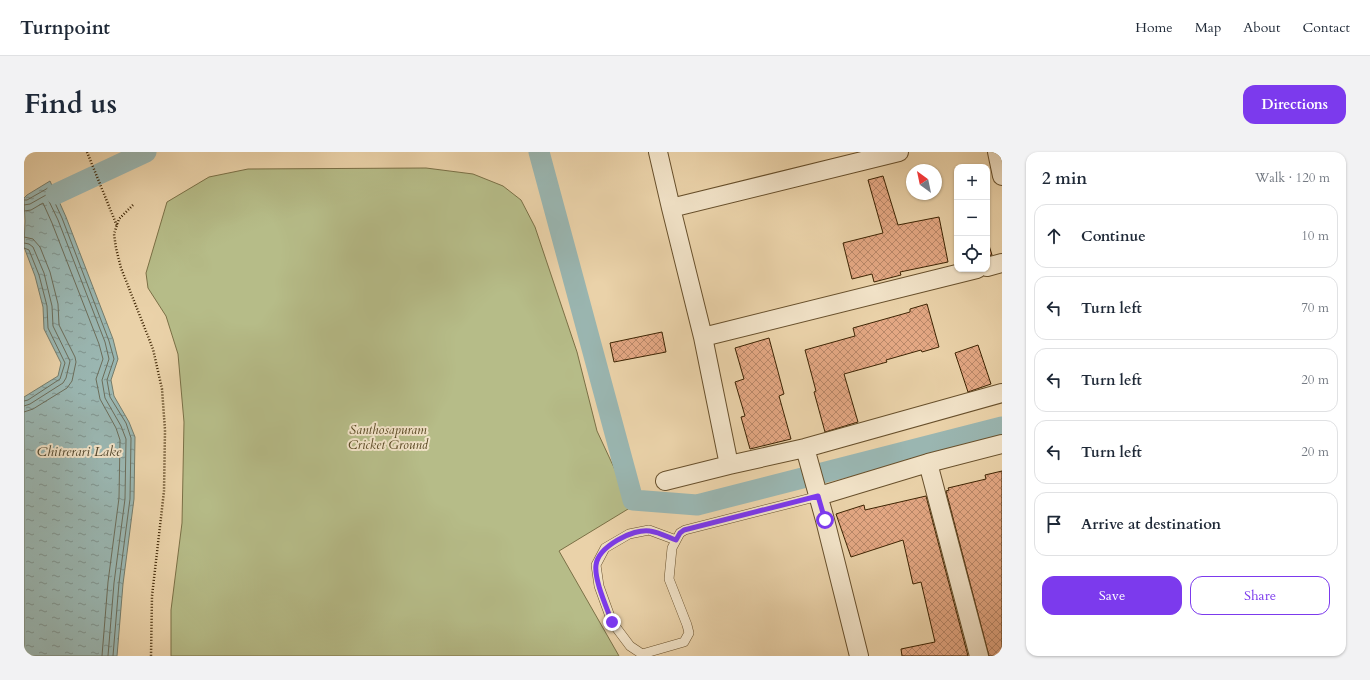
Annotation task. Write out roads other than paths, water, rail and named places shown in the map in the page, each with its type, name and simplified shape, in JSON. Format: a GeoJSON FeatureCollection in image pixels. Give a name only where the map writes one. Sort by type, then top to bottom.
{"type":"FeatureCollection","features":[{"type":"Feature","properties":{"kind":"street"},"geometry":{"type":"LineString","coordinates":[[658,152],[703,337],[729,465]]}},
{"type":"Feature","properties":{"kind":"street"},"geometry":{"type":"LineString","coordinates":[[671,208],[899,152]]}},
{"type":"Feature","properties":{"kind":"street"},"geometry":{"type":"LineString","coordinates":[[997,152],[1002,176]]}},
{"type":"Feature","properties":{"kind":"street"},"geometry":{"type":"LineString","coordinates":[[990,266],[1002,263]]}},
{"type":"Feature","properties":{"kind":"street"},"geometry":{"type":"LineString","coordinates":[[703,337],[965,272]]}},
{"type":"Feature","properties":{"kind":"street"},"geometry":{"type":"LineString","coordinates":[[665,481],[729,465],[806,450],[1002,393]]}},
{"type":"Feature","properties":{"kind":"street"},"geometry":{"type":"LineString","coordinates":[[817,489],[1002,444]]}},
{"type":"Feature","properties":{"kind":"street"},"geometry":{"type":"LineString","coordinates":[[806,450],[859,656]]}},
{"type":"Feature","properties":{"kind":"street"},"geometry":{"type":"LineString","coordinates":[[928,463],[978,656]]}},
{"type":"Feature","properties":{"kind":"lane"},"geometry":{"type":"LineString","coordinates":[[676,540],[649,530],[629,534],[605,548],[596,565],[599,586],[612,622],[630,646],[642,654],[684,642],[689,633],[669,579],[672,548],[680,533],[684,530],[817,489]]}},
{"type":"Feature","properties":{"kind":"water","name":"Chitrerari Lake"},"geometry":{"type":"Polygon","coordinates":[[[50,181],[66,217],[113,339],[118,359],[111,380],[114,396],[129,422],[135,437],[134,499],[123,584],[117,656],[24,656],[24,397],[58,376],[61,363],[44,329],[43,307],[35,276],[24,247],[24,198],[50,181]]]}},
{"type":"Feature","properties":{"kind":"waterway"},"geometry":{"type":"LineString","coordinates":[[56,194],[146,152]]}},
{"type":"Feature","properties":{"kind":"waterway"},"geometry":{"type":"LineString","coordinates":[[539,152],[633,500],[697,505],[1002,427]]}},
{"type":"Feature","properties":{"kind":"park label","name":"Santhosapuram Cricket Ground"},"geometry":{"type":"Point","coordinates":[388,436]}}]}
